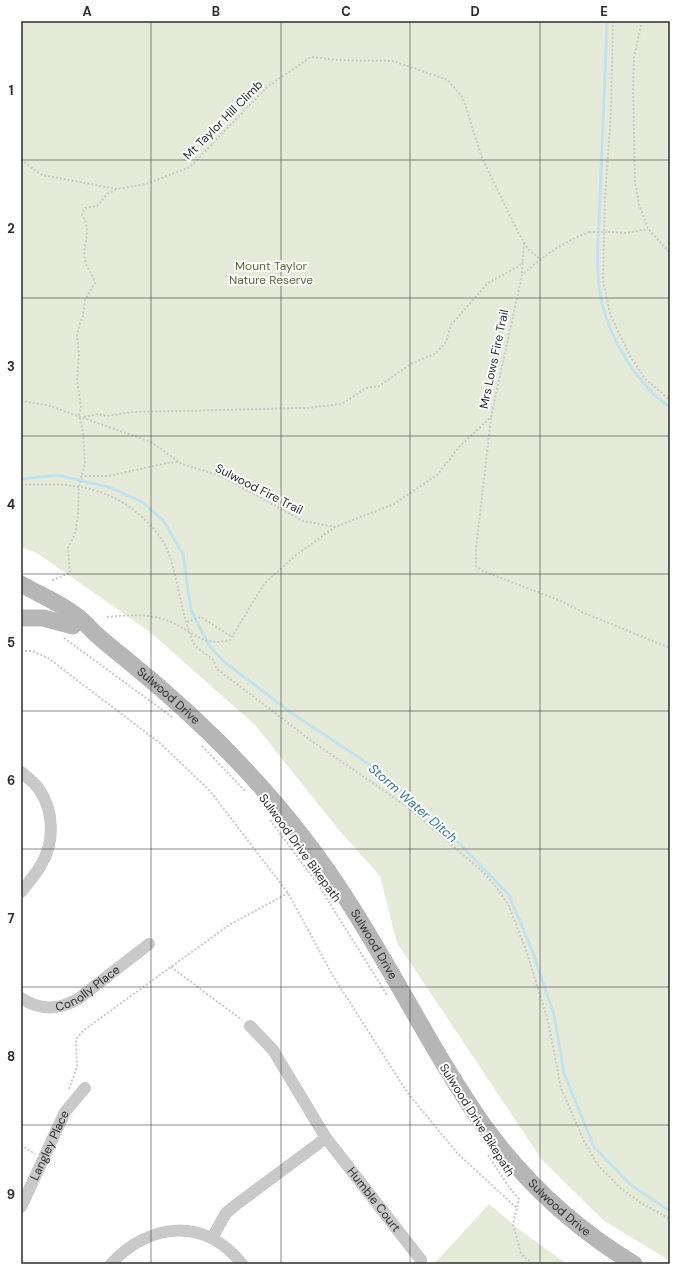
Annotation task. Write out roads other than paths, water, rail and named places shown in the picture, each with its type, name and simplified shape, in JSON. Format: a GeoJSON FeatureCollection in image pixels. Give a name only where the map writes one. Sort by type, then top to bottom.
{"type":"FeatureCollection","features":[{"type":"Feature","properties":{"kind":"main road","name":"Sulwood Drive"},"geometry":{"type":"LineString","coordinates":[[22,591],[67,631],[96,635]]}},
{"type":"Feature","properties":{"kind":"main road","name":"Sulwood Drive"},"geometry":{"type":"LineString","coordinates":[[22,591],[48,598],[77,616],[96,635],[164,690],[210,732],[273,800],[313,850],[349,902],[458,1086],[498,1145],[545,1196],[568,1217],[616,1253],[634,1264]]}},
{"type":"Feature","properties":{"kind":"main road"},"geometry":{"type":"LineString","coordinates":[[21,618],[43,618],[67,631]]}},
{"type":"Feature","properties":{"kind":"street"},"geometry":{"type":"LineString","coordinates":[[21,772],[39,789],[46,803],[51,830],[48,850],[42,864],[21,892]]}},
{"type":"Feature","properties":{"kind":"street","name":"Conolly Place"},"geometry":{"type":"LineString","coordinates":[[21,998],[34,1006],[47,1009],[66,1006],[78,999],[149,944]]}},
{"type":"Feature","properties":{"kind":"street","name":"Humble Court"},"geometry":{"type":"LineString","coordinates":[[250,1026],[273,1050],[326,1138],[421,1260]]}},
{"type":"Feature","properties":{"kind":"street","name":"Langley Place"},"geometry":{"type":"LineString","coordinates":[[21,1207],[65,1112],[85,1088]]}},
{"type":"Feature","properties":{"kind":"street"},"geometry":{"type":"LineString","coordinates":[[212,1238],[226,1213],[326,1138]]}},
{"type":"Feature","properties":{"kind":"street"},"geometry":{"type":"LineString","coordinates":[[112,1264],[134,1244],[150,1235],[168,1231],[186,1230],[212,1238],[227,1247],[242,1264]]}},
{"type":"Feature","properties":{"kind":"waterway"},"geometry":{"type":"LineString","coordinates":[[607,21],[598,252],[598,278],[602,303],[612,332],[627,361],[647,387],[670,407]]}},
{"type":"Feature","properties":{"kind":"waterway","name":"Storm Water Ditch"},"geometry":{"type":"LineString","coordinates":[[21,479],[57,475],[108,487],[141,501],[163,520],[183,554],[191,610],[208,644],[222,660],[290,712],[382,773],[459,843],[509,895],[532,950],[554,1015],[564,1073],[594,1147],[631,1185],[670,1211]]}},
{"type":"Feature","properties":{"kind":"park label","name":"Mount Taylor Nature Reserve"},"geometry":{"type":"Point","coordinates":[271,273]}}]}
